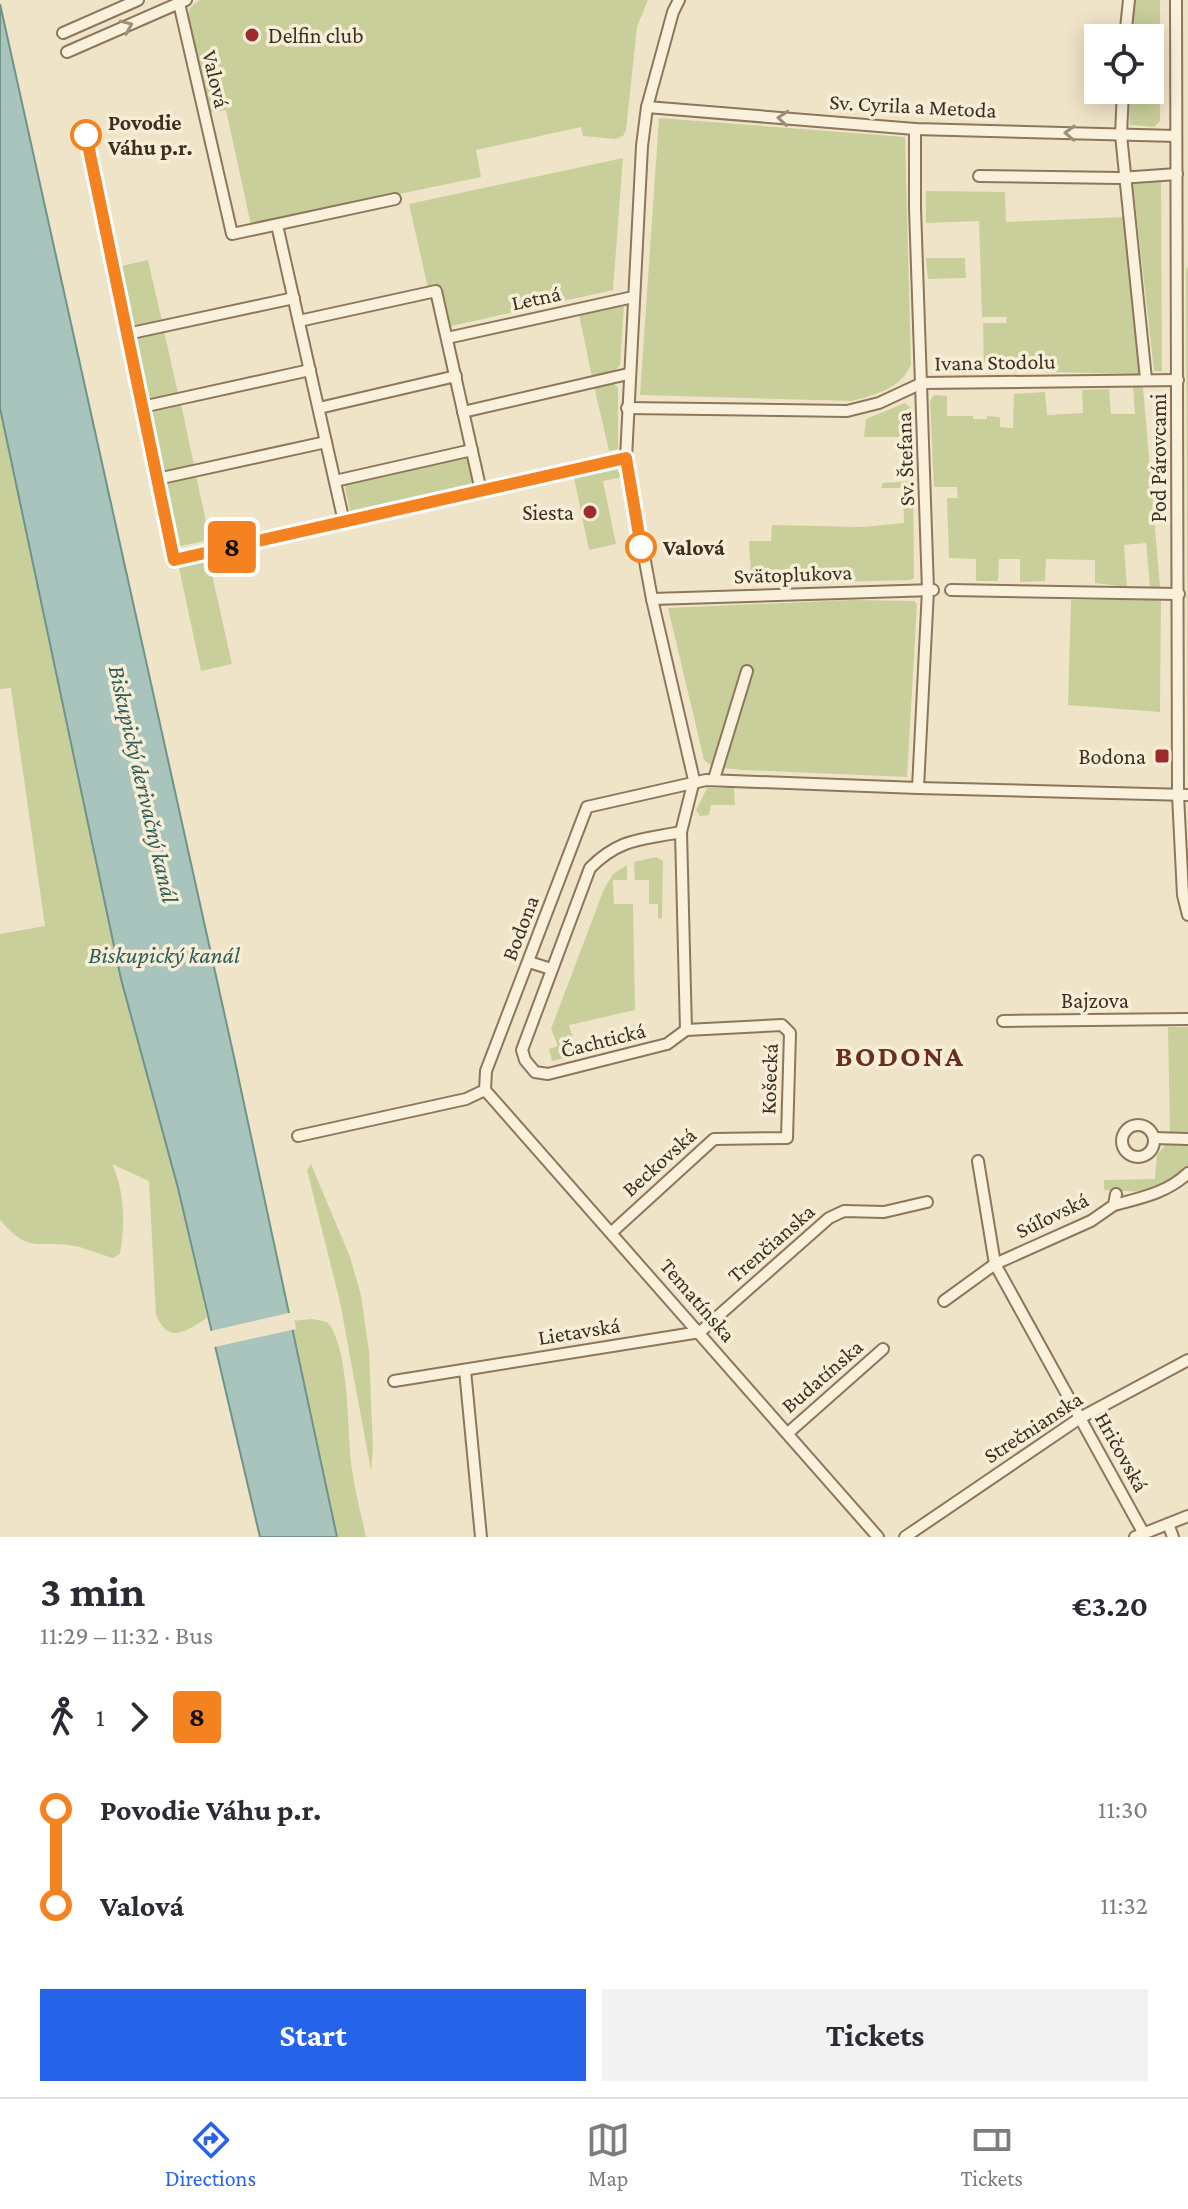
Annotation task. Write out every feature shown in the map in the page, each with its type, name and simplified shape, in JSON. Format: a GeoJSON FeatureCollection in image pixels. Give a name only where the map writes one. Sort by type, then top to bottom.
{"type":"FeatureCollection","features":[{"type":"Feature","properties":{"kind":"street"},"geometry":{"type":"LineString","coordinates":[[63,33],[138,0]]}},
{"type":"Feature","properties":{"kind":"street"},"geometry":{"type":"LineString","coordinates":[[679,0],[647,107],[642,146],[626,458],[652,599],[694,780],[681,832],[686,1030]]}},
{"type":"Feature","properties":{"kind":"street"},"geometry":{"type":"LineString","coordinates":[[1126,24],[1129,0]]}},
{"type":"Feature","properties":{"kind":"street","name":"Pod Párovcami"},"geometry":{"type":"LineString","coordinates":[[1176,0],[1179,594],[1188,915]]}},
{"type":"Feature","properties":{"kind":"street"},"geometry":{"type":"LineString","coordinates":[[67,52],[182,2]]}},
{"type":"Feature","properties":{"kind":"street","name":"Valová"},"geometry":{"type":"LineString","coordinates":[[182,2],[232,234],[395,199]]}},
{"type":"Feature","properties":{"kind":"street"},"geometry":{"type":"LineString","coordinates":[[1122,104],[1121,135],[1146,379]]}},
{"type":"Feature","properties":{"kind":"street","name":"Sv. Cyrila a Metoda"},"geometry":{"type":"LineString","coordinates":[[647,107],[915,129],[1176,136]]}},
{"type":"Feature","properties":{"kind":"street","name":"Sv. Štefana"},"geometry":{"type":"LineString","coordinates":[[915,129],[915,208],[931,590],[918,788]]}},
{"type":"Feature","properties":{"kind":"street"},"geometry":{"type":"LineString","coordinates":[[979,176],[1125,178],[1177,174]]}},
{"type":"Feature","properties":{"kind":"street"},"geometry":{"type":"LineString","coordinates":[[277,225],[344,522]]}},
{"type":"Feature","properties":{"kind":"street"},"geometry":{"type":"LineString","coordinates":[[1176,253],[1188,256]]}},
{"type":"Feature","properties":{"kind":"street"},"geometry":{"type":"LineString","coordinates":[[299,321],[436,291],[481,491]]}},
{"type":"Feature","properties":{"kind":"street","name":"Letná"},"geometry":{"type":"LineString","coordinates":[[447,338],[633,297]]}},
{"type":"Feature","properties":{"kind":"street"},"geometry":{"type":"LineString","coordinates":[[127,334],[294,298]]}},
{"type":"Feature","properties":{"kind":"street"},"geometry":{"type":"LineString","coordinates":[[142,407],[310,370]]}},
{"type":"Feature","properties":{"kind":"street"},"geometry":{"type":"LineString","coordinates":[[463,412],[628,374]]}},
{"type":"Feature","properties":{"kind":"street"},"geometry":{"type":"LineString","coordinates":[[319,408],[456,376]]}},
{"type":"Feature","properties":{"kind":"street","name":"Ivana Stodolu"},"geometry":{"type":"LineString","coordinates":[[627,408],[847,411],[879,403],[922,383],[1178,380]]}},
{"type":"Feature","properties":{"kind":"street"},"geometry":{"type":"LineString","coordinates":[[157,479],[326,442]]}},
{"type":"Feature","properties":{"kind":"street"},"geometry":{"type":"LineString","coordinates":[[335,481],[472,450]]}},
{"type":"Feature","properties":{"kind":"street"},"geometry":{"type":"LineString","coordinates":[[174,560],[626,458]]}},
{"type":"Feature","properties":{"kind":"street","name":"Svätoplukova"},"geometry":{"type":"LineString","coordinates":[[652,599],[931,590]]}},
{"type":"Feature","properties":{"kind":"street"},"geometry":{"type":"LineString","coordinates":[[951,590],[1179,594]]}},
{"type":"Feature","properties":{"kind":"street"},"geometry":{"type":"LineString","coordinates":[[714,779],[747,671]]}},
{"type":"Feature","properties":{"kind":"street","name":"Bodona"},"geometry":{"type":"LineString","coordinates":[[485,1090],[486,1071],[587,807],[694,780],[714,779],[1183,795]]}},
{"type":"Feature","properties":{"kind":"street","name":"Čachtická"},"geometry":{"type":"LineString","coordinates":[[681,832],[620,844],[607,851],[590,868],[522,1050],[525,1060],[535,1072],[548,1074],[667,1044],[686,1030]]}},
{"type":"Feature","properties":{"kind":"street"},"geometry":{"type":"LineString","coordinates":[[529,962],[551,969]]}},
{"type":"Feature","properties":{"kind":"street","name":"Bajzova"},"geometry":{"type":"LineString","coordinates":[[1003,1021],[1188,1019]]}},
{"type":"Feature","properties":{"kind":"street","name":"Košecká"},"geometry":{"type":"LineString","coordinates":[[686,1030],[782,1025],[790,1033],[787,1138]]}},
{"type":"Feature","properties":{"kind":"street"},"geometry":{"type":"LineString","coordinates":[[298,1136],[466,1099],[485,1090]]}},
{"type":"Feature","properties":{"kind":"street","name":"Tematínska"},"geometry":{"type":"LineString","coordinates":[[485,1090],[878,1537]]}},
{"type":"Feature","properties":{"kind":"street","name":"Beckovská"},"geometry":{"type":"LineString","coordinates":[[612,1232],[714,1139],[787,1138]]}},
{"type":"Feature","properties":{"kind":"street"},"geometry":{"type":"LineString","coordinates":[[1154,1138],[1188,1139]]}},
{"type":"Feature","properties":{"kind":"street","name":"Súľovská"},"geometry":{"type":"LineString","coordinates":[[978,1161],[995,1264]]}},
{"type":"Feature","properties":{"kind":"street","name":"Súľovská"},"geometry":{"type":"LineString","coordinates":[[944,1301],[995,1264],[1091,1221],[1115,1200],[1158,1194],[1176,1185],[1188,1173]]}},
{"type":"Feature","properties":{"kind":"street","name":"Trenčianska"},"geometry":{"type":"LineString","coordinates":[[700,1332],[829,1218],[844,1211],[884,1212],[927,1202]]}},
{"type":"Feature","properties":{"kind":"street","name":"Hričovská"},"geometry":{"type":"LineString","coordinates":[[995,1264],[1140,1535]]}},
{"type":"Feature","properties":{"kind":"street","name":"Lietavská"},"geometry":{"type":"LineString","coordinates":[[394,1381],[700,1332]]}},
{"type":"Feature","properties":{"kind":"street","name":"Budatínska"},"geometry":{"type":"LineString","coordinates":[[788,1433],[883,1349]]}},
{"type":"Feature","properties":{"kind":"street","name":"Strečnianska"},"geometry":{"type":"LineString","coordinates":[[905,1537],[1080,1418],[1188,1360]]}},
{"type":"Feature","properties":{"kind":"street"},"geometry":{"type":"LineString","coordinates":[[465,1370],[481,1537]]}},
{"type":"Feature","properties":{"kind":"street"},"geometry":{"type":"LineString","coordinates":[[1140,1535],[1188,1516]]}},
{"type":"Feature","properties":{"kind":"street"},"geometry":{"type":"LineString","coordinates":[[1168,1524],[1173,1537]]}},
{"type":"Feature","properties":{"kind":"green space"},"geometry":{"type":"Polygon","coordinates":[[[199,0],[648,0],[637,27],[623,136],[615,139],[583,136],[581,127],[476,150],[481,177],[251,225],[226,110],[209,113],[188,16],[190,8],[199,0]]]}},
{"type":"Feature","properties":{"kind":"green space"},"geometry":{"type":"Polygon","coordinates":[[[1132,0],[1160,0],[1160,24],[1129,24],[1132,0]]]}},
{"type":"Feature","properties":{"kind":"green space"},"geometry":{"type":"Polygon","coordinates":[[[1129,104],[1160,104],[1160,121],[1154,127],[1130,125],[1129,104]]]}},
{"type":"Feature","properties":{"kind":"green space"},"geometry":{"type":"Polygon","coordinates":[[[659,118],[905,137],[911,364],[902,379],[887,389],[852,401],[640,395],[659,118]]]}},
{"type":"Feature","properties":{"kind":"green space"},"geometry":{"type":"Polygon","coordinates":[[[623,158],[613,290],[451,326],[442,286],[428,288],[409,204],[623,158]]]}},
{"type":"Feature","properties":{"kind":"green space"},"geometry":{"type":"Polygon","coordinates":[[[1161,182],[1162,371],[1154,371],[1133,184],[1161,182]]]}},
{"type":"Feature","properties":{"kind":"green space"},"geometry":{"type":"Polygon","coordinates":[[[926,191],[1005,192],[1006,222],[1124,217],[1141,374],[984,371],[983,323],[1006,323],[1007,317],[982,317],[979,221],[926,223],[926,191]]]}},
{"type":"Feature","properties":{"kind":"green space"},"geometry":{"type":"Polygon","coordinates":[[[926,258],[965,258],[966,278],[928,279],[926,258]]]}},
{"type":"Feature","properties":{"kind":"green space"},"geometry":{"type":"Polygon","coordinates":[[[148,260],[162,321],[130,329],[117,267],[148,260]]]}},
{"type":"Feature","properties":{"kind":"green space"},"geometry":{"type":"Polygon","coordinates":[[[1188,266],[1188,781],[1186,271],[1188,266]]]}},
{"type":"Feature","properties":{"kind":"green space"},"geometry":{"type":"Polygon","coordinates":[[[624,305],[620,365],[613,373],[592,377],[579,315],[624,305]]]}},
{"type":"Feature","properties":{"kind":"green space"},"geometry":{"type":"Polygon","coordinates":[[[164,331],[178,393],[147,400],[133,338],[164,331]]]}},
{"type":"Feature","properties":{"kind":"green space"},"geometry":{"type":"Polygon","coordinates":[[[612,382],[618,388],[618,449],[609,451],[594,386],[612,382]]]}},
{"type":"Feature","properties":{"kind":"green space"},"geometry":{"type":"Polygon","coordinates":[[[1133,387],[1143,387],[1160,587],[1150,587],[1146,543],[1124,545],[1127,587],[1095,583],[1095,560],[1046,559],[1045,581],[1020,582],[1020,559],[999,559],[998,581],[976,581],[976,559],[949,558],[947,498],[958,498],[957,487],[934,487],[930,401],[934,395],[947,396],[947,416],[973,416],[973,419],[1000,417],[1000,427],[1013,428],[1014,394],[1045,392],[1047,415],[1083,413],[1082,390],[1109,389],[1111,414],[1135,414],[1133,387]]]}},
{"type":"Feature","properties":{"kind":"green space"},"geometry":{"type":"Polygon","coordinates":[[[905,403],[911,408],[913,471],[902,471],[901,437],[864,437],[866,419],[905,403]]]}},
{"type":"Feature","properties":{"kind":"green space"},"geometry":{"type":"Polygon","coordinates":[[[181,404],[194,465],[162,472],[149,411],[181,404]]]}},
{"type":"Feature","properties":{"kind":"green space"},"geometry":{"type":"Polygon","coordinates":[[[0,408],[121,979],[178,1188],[207,1318],[178,1333],[166,1330],[156,1315],[149,1181],[112,1164],[122,1197],[123,1220],[120,1254],[113,1258],[75,1246],[25,1241],[0,1220],[0,934],[45,926],[11,688],[0,689],[0,408]]]}},
{"type":"Feature","properties":{"kind":"green space"},"geometry":{"type":"Polygon","coordinates":[[[468,456],[474,483],[350,511],[344,483],[468,456]]]}},
{"type":"Feature","properties":{"kind":"green space"},"geometry":{"type":"Polygon","coordinates":[[[616,468],[622,477],[603,481],[616,544],[589,550],[574,478],[616,468]]]}},
{"type":"Feature","properties":{"kind":"green space"},"geometry":{"type":"Polygon","coordinates":[[[196,475],[210,540],[176,547],[162,482],[196,475]]]}},
{"type":"Feature","properties":{"kind":"green space"},"geometry":{"type":"Polygon","coordinates":[[[913,481],[914,578],[759,584],[758,575],[751,574],[749,541],[771,541],[772,525],[863,527],[904,523],[903,488],[881,488],[883,483],[913,481]]]}},
{"type":"Feature","properties":{"kind":"green space"},"geometry":{"type":"Polygon","coordinates":[[[209,561],[232,664],[201,671],[179,568],[209,561]]]}},
{"type":"Feature","properties":{"kind":"green space"},"geometry":{"type":"Polygon","coordinates":[[[852,600],[914,601],[917,604],[907,777],[743,770],[713,767],[704,760],[668,608],[852,600]]]}},
{"type":"Feature","properties":{"kind":"green space"},"geometry":{"type":"Polygon","coordinates":[[[1071,600],[1161,600],[1160,712],[1068,705],[1071,600]]]}},
{"type":"Feature","properties":{"kind":"green space"},"geometry":{"type":"Polygon","coordinates":[[[707,788],[734,788],[735,805],[711,805],[709,815],[700,816],[696,810],[707,788]]]}},
{"type":"Feature","properties":{"kind":"green space"},"geometry":{"type":"Polygon","coordinates":[[[656,857],[663,861],[662,918],[658,919],[658,904],[649,904],[649,880],[635,880],[634,862],[656,857]]]}},
{"type":"Feature","properties":{"kind":"green space"},"geometry":{"type":"Polygon","coordinates":[[[627,865],[627,880],[613,880],[614,904],[633,904],[635,1010],[569,1025],[578,1055],[552,1061],[549,1049],[558,1046],[551,1029],[604,889],[613,874],[627,865]]]}},
{"type":"Feature","properties":{"kind":"green space"},"geometry":{"type":"Polygon","coordinates":[[[1168,1027],[1188,1027],[1188,1134],[1170,1132],[1168,1027]]]}},
{"type":"Feature","properties":{"kind":"green space"},"geometry":{"type":"Polygon","coordinates":[[[1188,1142],[1188,1166],[1169,1184],[1140,1192],[1104,1190],[1104,1180],[1155,1179],[1157,1155],[1167,1143],[1188,1142]]]}},
{"type":"Feature","properties":{"kind":"green space"},"geometry":{"type":"Polygon","coordinates":[[[311,1164],[350,1257],[361,1295],[369,1352],[371,1471],[340,1302],[307,1170],[311,1164]]]}},
{"type":"Feature","properties":{"kind":"green space"},"geometry":{"type":"Polygon","coordinates":[[[313,1319],[327,1322],[340,1350],[352,1469],[366,1537],[337,1537],[291,1321],[313,1319]]]}},
{"type":"Feature","properties":{"kind":"water","name":"Biskupický kanál"},"geometry":{"type":"Polygon","coordinates":[[[0,4],[234,1057],[337,1537],[260,1537],[178,1188],[121,979],[0,408],[0,4]]]}},
{"type":"Feature","properties":{"kind":"pier"},"geometry":{"type":"Polygon","coordinates":[[[293,1312],[296,1329],[210,1348],[206,1332],[293,1312]]]}},
{"type":"Feature","properties":{"kind":"bus line","name":"8"},"geometry":{"type":"LineString","coordinates":[[86,135],[174,560],[626,458],[641,547]]}},
{"type":"Feature","properties":{"kind":"place","name":"Delfin club"},"geometry":{"type":"Point","coordinates":[252,35]}},
{"type":"Feature","properties":{"kind":"place","name":"Povodie Váhu p.r."},"geometry":{"type":"Point","coordinates":[86,135]}},
{"type":"Feature","properties":{"kind":"place","name":"Siesta"},"geometry":{"type":"Point","coordinates":[590,512]}},
{"type":"Feature","properties":{"kind":"place","name":"Valová"},"geometry":{"type":"Point","coordinates":[641,547]}},
{"type":"Feature","properties":{"kind":"place","name":"Bodona"},"geometry":{"type":"Point","coordinates":[1162,756]}},
{"type":"Feature","properties":{"kind":"district","name":"BODONA"},"geometry":{"type":"Point","coordinates":[900,1055]}},
{"type":"Feature","properties":{"kind":"water label","name":"Biskupický derivačný kanál"},"geometry":{"type":"Point","coordinates":[144,784]}}]}
